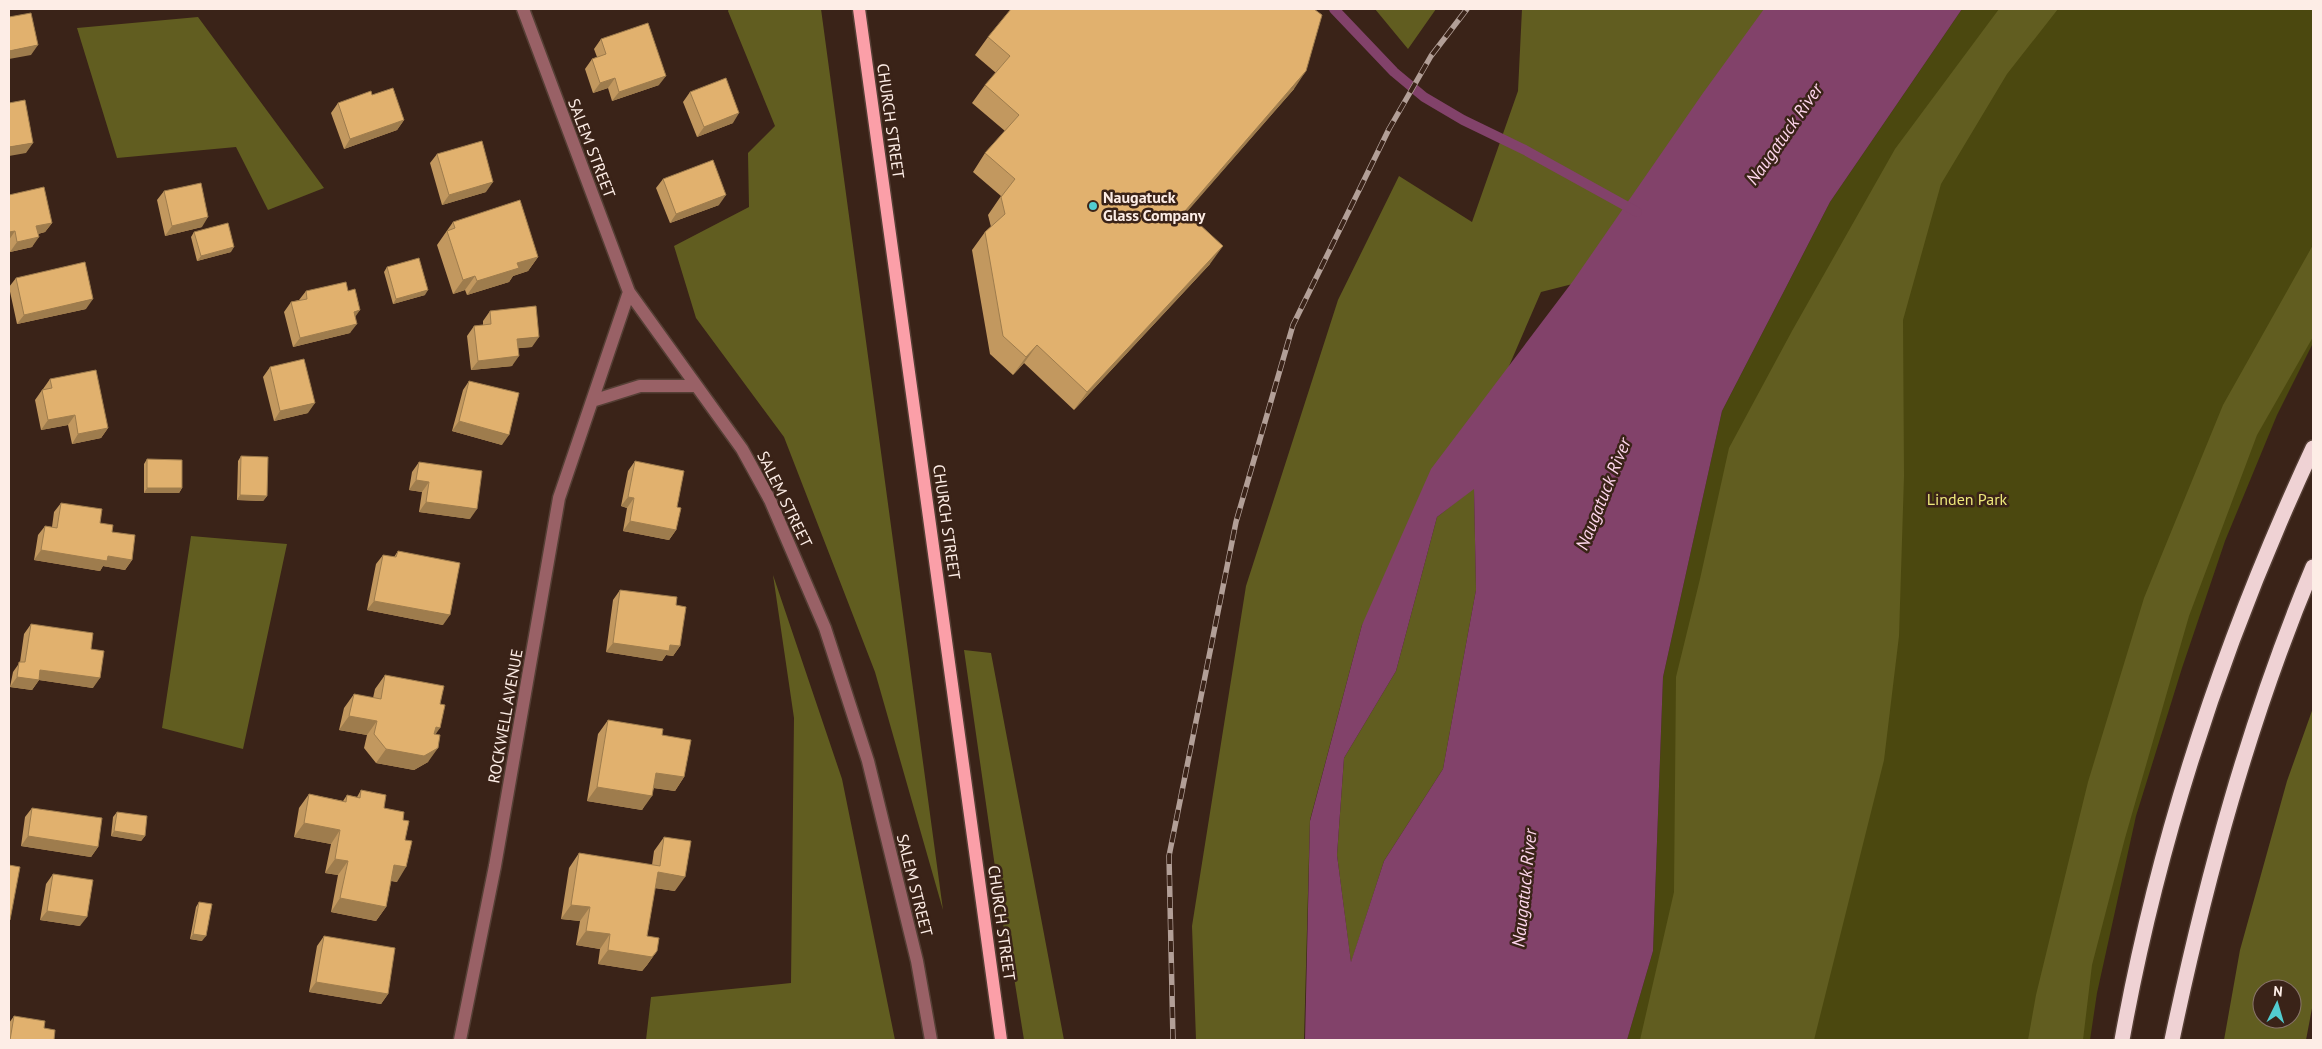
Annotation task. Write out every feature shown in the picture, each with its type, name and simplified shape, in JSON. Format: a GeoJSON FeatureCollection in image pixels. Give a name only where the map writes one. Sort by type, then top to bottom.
{"type":"FeatureCollection","features":[{"type":"Feature","properties":{"kind":"highway"},"geometry":{"type":"LineString","coordinates":[[2122,1040],[2140,947],[2165,849],[2200,732],[2236,628],[2281,517],[2313,448]]}},
{"type":"Feature","properties":{"kind":"highway"},"geometry":{"type":"LineString","coordinates":[[2172,1040],[2191,948],[2220,835],[2255,724],[2294,614],[2313,567]]}},
{"type":"Feature","properties":{"kind":"main road","name":"CHURCH STREET"},"geometry":{"type":"LineString","coordinates":[[859,9],[1001,1040]]}},
{"type":"Feature","properties":{"kind":"street","name":"SALEM STREET"},"geometry":{"type":"LineString","coordinates":[[523,9],[629,292],[742,449],[770,500],[825,628],[868,761],[917,961],[931,1040]]}},
{"type":"Feature","properties":{"kind":"street","name":"ROCKWELL AVENUE"},"geometry":{"type":"LineString","coordinates":[[460,1040],[496,866],[559,498],[629,292]]}},
{"type":"Feature","properties":{"kind":"street"},"geometry":{"type":"LineString","coordinates":[[592,401],[640,386],[696,386]]}},
{"type":"Feature","properties":{"kind":"green space","name":"Linden Park"},"geometry":{"type":"Polygon","coordinates":[[[1962,9],[2313,9],[2313,343],[2277,415],[2225,541],[2182,668],[2136,816],[2097,993],[2090,1040],[1627,1040],[1653,951],[1663,677],[1722,411],[1830,202],[1962,9]]]}},
{"type":"Feature","properties":{"kind":"shaded area"},"geometry":{"type":"Polygon","coordinates":[[[729,9],[821,9],[943,910],[875,672],[784,437],[696,318],[674,246],[749,207],[748,153],[775,126],[728,11],[729,9]]]}},
{"type":"Feature","properties":{"kind":"shaded area"},"geometry":{"type":"Polygon","coordinates":[[[1375,9],[1436,9],[1408,49],[1375,9]]]}},
{"type":"Feature","properties":{"kind":"shaded area"},"geometry":{"type":"Polygon","coordinates":[[[1522,9],[1807,9],[1620,272],[1541,292],[1484,424],[1362,625],[1310,820],[1304,1040],[1196,1040],[1192,926],[1246,586],[1338,300],[1399,176],[1472,222],[1518,91],[1522,9]]]}},
{"type":"Feature","properties":{"kind":"shaded area"},"geometry":{"type":"Polygon","coordinates":[[[1999,9],[2058,9],[2007,74],[1941,184],[1903,320],[1904,476],[1899,636],[1884,760],[1814,1040],[1640,1040],[1674,892],[1676,677],[1729,448],[1792,331],[1895,149],[1999,9]]]}},
{"type":"Feature","properties":{"kind":"shaded area"},"geometry":{"type":"Polygon","coordinates":[[[198,17],[324,188],[268,210],[236,147],[117,158],[77,28],[198,17]]]}},
{"type":"Feature","properties":{"kind":"shaded area"},"geometry":{"type":"Polygon","coordinates":[[[2313,245],[2313,337],[2257,435],[2189,616],[2125,838],[2092,965],[2083,1040],[2028,1040],[2036,995],[2088,782],[2144,598],[2223,405],[2313,245]]]}},
{"type":"Feature","properties":{"kind":"shaded area"},"geometry":{"type":"Polygon","coordinates":[[[1474,488],[1476,590],[1443,769],[1384,861],[1351,963],[1337,855],[1344,758],[1396,671],[1437,517],[1474,488]]]}},
{"type":"Feature","properties":{"kind":"shaded area"},"geometry":{"type":"Polygon","coordinates":[[[191,536],[287,544],[243,749],[162,728],[191,536]]]}},
{"type":"Feature","properties":{"kind":"shaded area"},"geometry":{"type":"Polygon","coordinates":[[[773,575],[842,779],[895,1040],[646,1040],[651,997],[791,983],[794,718],[773,575]]]}},
{"type":"Feature","properties":{"kind":"shaded area"},"geometry":{"type":"Polygon","coordinates":[[[964,650],[991,653],[1064,1040],[1024,1040],[1013,971],[1007,951],[964,650]]]}},
{"type":"Feature","properties":{"kind":"shaded area"},"geometry":{"type":"Polygon","coordinates":[[[2313,708],[2313,1003],[2306,1040],[2224,1040],[2240,950],[2287,781],[2313,708]]]}},
{"type":"Feature","properties":{"kind":"water","name":"Naugatuck River"},"geometry":{"type":"Polygon","coordinates":[[[1764,9],[1962,9],[1830,202],[1722,411],[1663,677],[1653,951],[1627,1040],[1305,1040],[1310,821],[1362,625],[1431,469],[1573,281],[1703,93],[1764,9]],[[1474,489],[1437,517],[1396,671],[1344,758],[1337,855],[1351,962],[1384,861],[1443,769],[1476,590],[1474,489]]]}},
{"type":"Feature","properties":{"kind":"building","name":"Naugatuck Glass Company"},"geometry":{"type":"Polygon","coordinates":[[[1011,9],[1314,9],[1322,15],[1306,71],[1185,211],[1223,246],[1087,392],[1037,345],[1026,357],[1003,336],[985,232],[1005,214],[1001,197],[1015,179],[985,153],[1019,115],[985,85],[1010,56],[988,37],[1011,9]]]}},
{"type":"Feature","properties":{"kind":"building"},"geometry":{"type":"Polygon","coordinates":[[[31,13],[38,45],[9,51],[9,17],[31,13]]]}},
{"type":"Feature","properties":{"kind":"building"},"geometry":{"type":"Polygon","coordinates":[[[648,23],[666,76],[619,92],[615,78],[600,83],[592,59],[606,54],[601,39],[648,23]]]}},
{"type":"Feature","properties":{"kind":"building"},"geometry":{"type":"Polygon","coordinates":[[[726,78],[739,113],[704,127],[690,92],[726,78]]]}},
{"type":"Feature","properties":{"kind":"building"},"geometry":{"type":"Polygon","coordinates":[[[393,88],[404,120],[350,139],[338,103],[371,91],[372,95],[393,88]]]}},
{"type":"Feature","properties":{"kind":"building"},"geometry":{"type":"Polygon","coordinates":[[[25,100],[33,143],[9,147],[9,103],[25,100]]]}},
{"type":"Feature","properties":{"kind":"building"},"geometry":{"type":"Polygon","coordinates":[[[482,141],[493,182],[449,195],[437,154],[482,141]]]}},
{"type":"Feature","properties":{"kind":"building"},"geometry":{"type":"Polygon","coordinates":[[[713,160],[726,195],[676,214],[663,179],[713,160]]]}},
{"type":"Feature","properties":{"kind":"building"},"geometry":{"type":"Polygon","coordinates":[[[201,183],[208,217],[172,226],[164,191],[201,183]]]}},
{"type":"Feature","properties":{"kind":"building"},"geometry":{"type":"Polygon","coordinates":[[[44,187],[52,223],[36,226],[39,237],[17,242],[15,231],[9,232],[9,195],[44,187]]]}},
{"type":"Feature","properties":{"kind":"building"},"geometry":{"type":"Polygon","coordinates":[[[520,200],[538,257],[517,263],[519,268],[477,281],[475,276],[463,280],[447,231],[455,228],[453,222],[520,200]]]}},
{"type":"Feature","properties":{"kind":"building"},"geometry":{"type":"Polygon","coordinates":[[[228,223],[234,247],[201,256],[194,232],[228,223]]]}},
{"type":"Feature","properties":{"kind":"building"},"geometry":{"type":"Polygon","coordinates":[[[419,258],[428,290],[396,299],[387,267],[419,258]]]}},
{"type":"Feature","properties":{"kind":"building"},"geometry":{"type":"Polygon","coordinates":[[[85,262],[93,299],[24,315],[16,278],[85,262]]]}},
{"type":"Feature","properties":{"kind":"building"},"geometry":{"type":"Polygon","coordinates":[[[346,282],[348,291],[355,289],[360,310],[354,312],[357,324],[300,338],[291,302],[307,299],[306,291],[346,282]]]}},
{"type":"Feature","properties":{"kind":"building"},"geometry":{"type":"Polygon","coordinates":[[[536,306],[539,337],[517,339],[519,356],[478,361],[474,326],[491,324],[490,311],[536,306]]]}},
{"type":"Feature","properties":{"kind":"building"},"geometry":{"type":"Polygon","coordinates":[[[304,359],[315,403],[280,411],[270,367],[304,359]]]}},
{"type":"Feature","properties":{"kind":"building"},"geometry":{"type":"Polygon","coordinates":[[[96,370],[108,428],[78,434],[75,415],[48,420],[42,390],[52,388],[50,379],[96,370]]]}},
{"type":"Feature","properties":{"kind":"building"},"geometry":{"type":"Polygon","coordinates":[[[469,381],[519,393],[509,435],[459,421],[469,381]]]}},
{"type":"Feature","properties":{"kind":"building"},"geometry":{"type":"Polygon","coordinates":[[[241,456],[268,457],[267,496],[240,495],[241,456]]]}},
{"type":"Feature","properties":{"kind":"building"},"geometry":{"type":"Polygon","coordinates":[[[147,459],[182,460],[182,488],[147,488],[147,459]]]}},
{"type":"Feature","properties":{"kind":"building"},"geometry":{"type":"Polygon","coordinates":[[[635,461],[684,471],[677,507],[681,508],[676,530],[630,521],[634,498],[628,497],[635,461]]]}},
{"type":"Feature","properties":{"kind":"building"},"geometry":{"type":"Polygon","coordinates":[[[419,462],[482,471],[477,509],[426,502],[429,482],[416,480],[419,462]]]}},
{"type":"Feature","properties":{"kind":"building"},"geometry":{"type":"Polygon","coordinates":[[[61,503],[102,509],[100,523],[113,525],[112,532],[135,535],[132,560],[108,556],[107,561],[41,550],[45,526],[57,528],[61,503]]]}},
{"type":"Feature","properties":{"kind":"building"},"geometry":{"type":"Polygon","coordinates":[[[398,551],[460,563],[450,615],[374,601],[383,555],[396,557],[398,551]]]}},
{"type":"Feature","properties":{"kind":"building"},"geometry":{"type":"Polygon","coordinates":[[[620,590],[677,597],[676,605],[686,607],[680,646],[670,645],[669,651],[613,643],[620,590]]]}},
{"type":"Feature","properties":{"kind":"building"},"geometry":{"type":"Polygon","coordinates":[[[31,624],[93,633],[91,649],[104,651],[100,678],[40,670],[39,680],[17,677],[19,662],[25,662],[31,624]]]}},
{"type":"Feature","properties":{"kind":"building"},"geometry":{"type":"Polygon","coordinates":[[[385,675],[444,686],[440,704],[445,705],[440,728],[436,727],[434,734],[440,735],[438,748],[424,756],[386,749],[374,734],[377,721],[349,716],[354,694],[381,699],[385,675]]]}},
{"type":"Feature","properties":{"kind":"building"},"geometry":{"type":"Polygon","coordinates":[[[608,720],[663,729],[662,735],[691,740],[684,777],[656,773],[652,796],[597,787],[608,720]]]}},
{"type":"Feature","properties":{"kind":"building"},"geometry":{"type":"Polygon","coordinates":[[[361,790],[386,795],[384,808],[404,812],[403,820],[409,821],[405,840],[412,841],[406,867],[394,865],[386,907],[340,898],[348,861],[335,859],[340,830],[304,823],[309,794],[346,802],[347,795],[360,798],[361,790]]]}},
{"type":"Feature","properties":{"kind":"building"},"geometry":{"type":"Polygon","coordinates":[[[32,808],[102,818],[98,847],[28,836],[32,808]]]}},
{"type":"Feature","properties":{"kind":"building"},"geometry":{"type":"Polygon","coordinates":[[[117,812],[147,816],[145,836],[114,831],[117,812]]]}},
{"type":"Feature","properties":{"kind":"building"},"geometry":{"type":"Polygon","coordinates":[[[664,837],[691,841],[685,877],[658,872],[647,936],[659,938],[657,951],[652,957],[608,950],[610,934],[586,931],[590,907],[571,905],[579,853],[660,866],[664,837]]]}},
{"type":"Feature","properties":{"kind":"building"},"geometry":{"type":"Polygon","coordinates":[[[9,865],[20,867],[10,920],[9,919],[9,865]]]}},
{"type":"Feature","properties":{"kind":"building"},"geometry":{"type":"Polygon","coordinates":[[[53,874],[93,880],[87,917],[47,911],[53,874]]]}},
{"type":"Feature","properties":{"kind":"building"},"geometry":{"type":"Polygon","coordinates":[[[199,902],[212,904],[206,936],[193,934],[199,902]]]}},
{"type":"Feature","properties":{"kind":"building"},"geometry":{"type":"Polygon","coordinates":[[[324,936],[395,948],[388,994],[316,982],[324,936]]]}},
{"type":"Feature","properties":{"kind":"building"},"geometry":{"type":"Polygon","coordinates":[[[14,1016],[45,1021],[44,1028],[55,1030],[54,1040],[10,1040],[14,1016]]]}},
{"type":"Feature","properties":{"kind":"waterway"},"geometry":{"type":"LineString","coordinates":[[1334,9],[1394,72],[1424,97],[1463,120],[1525,150],[1637,212]]}},
{"type":"Feature","properties":{"kind":"railway"},"geometry":{"type":"LineString","coordinates":[[1173,1040],[1169,856],[1236,522],[1293,325],[1389,129],[1431,56],[1467,9]]}},
{"type":"Feature","properties":{"kind":"place","name":"Naugatuck Glass Company"},"geometry":{"type":"Point","coordinates":[1093,206]}}]}
